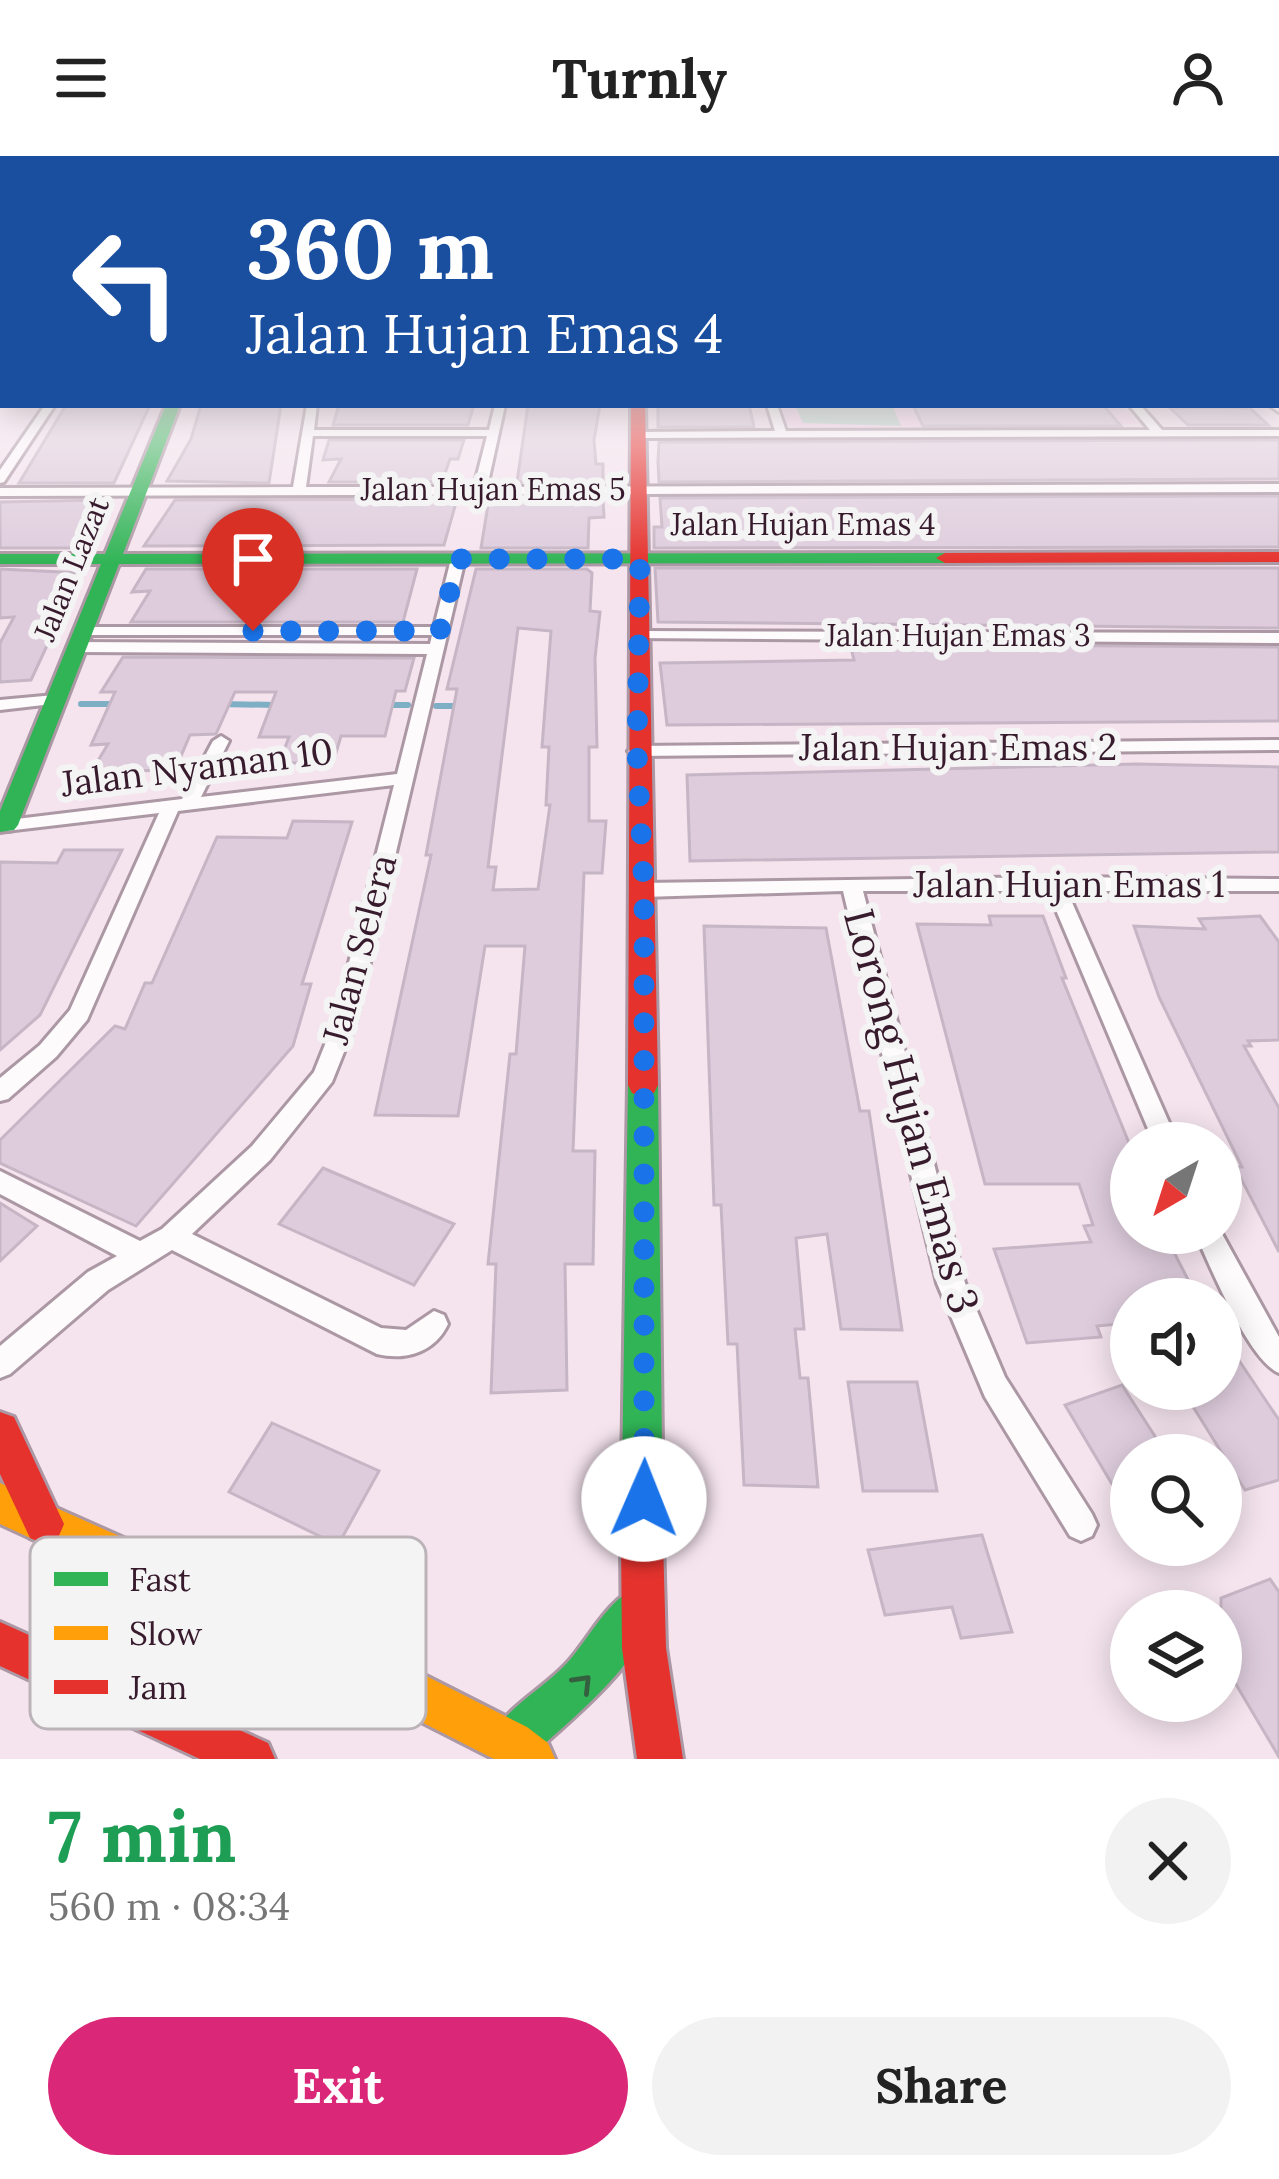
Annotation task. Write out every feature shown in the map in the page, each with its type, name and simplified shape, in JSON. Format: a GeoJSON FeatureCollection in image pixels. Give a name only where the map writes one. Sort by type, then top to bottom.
{"type":"FeatureCollection","features":[{"type":"Feature","properties":{"kind":"street"},"geometry":{"type":"LineString","coordinates":[[0,479],[43,415]]}},
{"type":"Feature","properties":{"kind":"street","name":"Jalan Lazat"},"geometry":{"type":"LineString","coordinates":[[3,825],[169,415]]}},
{"type":"Feature","properties":{"kind":"street"},"geometry":{"type":"LineString","coordinates":[[299,491],[311,415]]}},
{"type":"Feature","properties":{"kind":"street"},"geometry":{"type":"LineString","coordinates":[[480,489],[498,415]]}},
{"type":"Feature","properties":{"kind":"street"},"geometry":{"type":"LineString","coordinates":[[638,415],[645,1463],[639,1607],[649,1712],[660,1759]]}},
{"type":"Feature","properties":{"kind":"street"},"geometry":{"type":"LineString","coordinates":[[775,415],[782,435]]}},
{"type":"Feature","properties":{"kind":"street"},"geometry":{"type":"LineString","coordinates":[[1142,415],[1159,434]]}},
{"type":"Feature","properties":{"kind":"street"},"geometry":{"type":"LineString","coordinates":[[308,433],[494,433]]}},
{"type":"Feature","properties":{"kind":"street"},"geometry":{"type":"LineString","coordinates":[[638,435],[1279,433]]}},
{"type":"Feature","properties":{"kind":"street","name":"Jalan Hujan Emas 5"},"geometry":{"type":"LineString","coordinates":[[0,492],[1279,488]]}},
{"type":"Feature","properties":{"kind":"street","name":"Jalan Hujan Emas 4"},"geometry":{"type":"LineString","coordinates":[[0,559],[1279,557]]}},
{"type":"Feature","properties":{"kind":"street","name":"Jalan Selera"},"geometry":{"type":"LineString","coordinates":[[5,1357],[98,1281],[171,1238],[261,1153],[324,1076],[345,1022],[458,559]]}},
{"type":"Feature","properties":{"kind":"street","name":"Jalan Hujan Emas 3"},"geometry":{"type":"LineString","coordinates":[[638,634],[1279,638]]}},
{"type":"Feature","properties":{"kind":"street"},"geometry":{"type":"LineString","coordinates":[[79,639],[438,640]]}},
{"type":"Feature","properties":{"kind":"street"},"geometry":{"type":"LineString","coordinates":[[0,705],[55,700]]}},
{"type":"Feature","properties":{"kind":"street"},"geometry":{"type":"LineString","coordinates":[[0,1092],[48,1051],[80,1014],[179,807],[221,741]]}},
{"type":"Feature","properties":{"kind":"street","name":"Jalan Hujan Emas 2"},"geometry":{"type":"LineString","coordinates":[[637,751],[1279,745]]}},
{"type":"Feature","properties":{"kind":"street","name":"Jalan Nyaman 10"},"geometry":{"type":"LineString","coordinates":[[3,825],[403,779]]}},
{"type":"Feature","properties":{"kind":"street"},"geometry":{"type":"LineString","coordinates":[[1054,883],[1157,1122]]}},
{"type":"Feature","properties":{"kind":"street","name":"Jalan Hujan Emas 1"},"geometry":{"type":"LineString","coordinates":[[644,890],[1054,883],[1277,888]]}},
{"type":"Feature","properties":{"kind":"street","name":"Lorong Hujan Emas 3"},"geometry":{"type":"LineString","coordinates":[[850,884],[951,1283],[995,1387],[1081,1525]]}},
{"type":"Feature","properties":{"kind":"street"},"geometry":{"type":"LineString","coordinates":[[0,1182],[143,1256]]}},
{"type":"Feature","properties":{"kind":"street"},"geometry":{"type":"LineString","coordinates":[[171,1238],[377,1341],[401,1347],[417,1341],[434,1324]]}},
{"type":"Feature","properties":{"kind":"street"},"geometry":{"type":"LineString","coordinates":[[1219,1254],[1262,1337],[1279,1359]]}},
{"type":"Feature","properties":{"kind":"street"},"geometry":{"type":"LineString","coordinates":[[0,1431],[44,1524]]}},
{"type":"Feature","properties":{"kind":"street"},"geometry":{"type":"LineString","coordinates":[[0,1503],[73,1537]]}},
{"type":"Feature","properties":{"kind":"street"},"geometry":{"type":"LineString","coordinates":[[426,1700],[522,1751],[606,1659],[639,1607]]}},
{"type":"Feature","properties":{"kind":"street"},"geometry":{"type":"LineString","coordinates":[[0,1644],[30,1658]]}},
{"type":"Feature","properties":{"kind":"street"},"geometry":{"type":"LineString","coordinates":[[186,1729],[252,1759]]}},
{"type":"Feature","properties":{"kind":"shaded area"},"geometry":{"type":"Polygon","coordinates":[[[784,415],[1130,415],[1138,424],[798,429],[788,425],[784,415]]]}},
{"type":"Feature","properties":{"kind":"green space"},"geometry":{"type":"Polygon","coordinates":[[[799,415],[896,415],[901,426],[803,423],[799,415]]]}},
{"type":"Feature","properties":{"kind":"building"},"geometry":{"type":"Polygon","coordinates":[[[60,415],[145,415],[114,483],[19,483],[60,415]]]}},
{"type":"Feature","properties":{"kind":"building"},"geometry":{"type":"Polygon","coordinates":[[[198,415],[279,415],[269,483],[167,481],[191,439],[198,415]]]}},
{"type":"Feature","properties":{"kind":"building"},"geometry":{"type":"Polygon","coordinates":[[[336,415],[471,415],[468,425],[333,425],[336,415]]]}},
{"type":"Feature","properties":{"kind":"building"},"geometry":{"type":"Polygon","coordinates":[[[527,415],[598,415],[594,440],[596,464],[603,464],[603,482],[517,482],[527,415]]]}},
{"type":"Feature","properties":{"kind":"building"},"geometry":{"type":"Polygon","coordinates":[[[658,415],[751,415],[754,427],[658,427],[658,415]]]}},
{"type":"Feature","properties":{"kind":"building"},"geometry":{"type":"Polygon","coordinates":[[[918,415],[1111,415],[1121,426],[923,426],[918,415]]]}},
{"type":"Feature","properties":{"kind":"building"},"geometry":{"type":"Polygon","coordinates":[[[1177,415],[1257,415],[1268,425],[1188,425],[1177,415]]]}},
{"type":"Feature","properties":{"kind":"building"},"geometry":{"type":"Polygon","coordinates":[[[329,440],[464,440],[442,482],[329,482],[341,459],[323,460],[329,440]]]}},
{"type":"Feature","properties":{"kind":"building"},"geometry":{"type":"Polygon","coordinates":[[[1279,440],[1279,479],[659,482],[659,442],[1279,440]]]}},
{"type":"Feature","properties":{"kind":"building"},"geometry":{"type":"Polygon","coordinates":[[[1279,496],[1279,547],[654,548],[654,527],[662,527],[660,498],[1279,496]]]}},
{"type":"Feature","properties":{"kind":"building"},"geometry":{"type":"Polygon","coordinates":[[[457,499],[444,545],[144,546],[175,500],[457,499]]]}},
{"type":"Feature","properties":{"kind":"building"},"geometry":{"type":"Polygon","coordinates":[[[489,499],[603,499],[604,517],[589,518],[588,548],[481,548],[489,499]]]}},
{"type":"Feature","properties":{"kind":"building"},"geometry":{"type":"Polygon","coordinates":[[[103,500],[73,548],[0,548],[0,502],[103,500]]]}},
{"type":"Feature","properties":{"kind":"building"},"geometry":{"type":"Polygon","coordinates":[[[655,568],[1279,568],[1279,628],[658,622],[655,568]]]}},
{"type":"Feature","properties":{"kind":"building"},"geometry":{"type":"Polygon","coordinates":[[[0,569],[81,573],[31,680],[0,682],[0,643],[14,617],[0,618],[0,569]]]}},
{"type":"Feature","properties":{"kind":"building"},"geometry":{"type":"Polygon","coordinates":[[[146,569],[417,569],[403,622],[131,622],[150,591],[132,592],[146,569]]]}},
{"type":"Feature","properties":{"kind":"building"},"geometry":{"type":"Polygon","coordinates":[[[476,569],[587,569],[592,573],[590,611],[600,612],[595,658],[597,747],[589,747],[589,821],[606,821],[602,873],[584,873],[573,1151],[595,1151],[593,1264],[565,1264],[567,1390],[491,1393],[496,1264],[488,1264],[525,946],[485,946],[458,1116],[375,1115],[431,855],[426,855],[457,689],[447,689],[476,569]],[[518,628],[488,867],[496,867],[493,890],[538,889],[550,805],[546,805],[549,747],[542,747],[551,631],[518,628]]]}},
{"type":"Feature","properties":{"kind":"building"},"geometry":{"type":"Polygon","coordinates":[[[850,644],[1279,647],[1279,721],[667,725],[660,663],[854,660],[850,644]]]}},
{"type":"Feature","properties":{"kind":"building"},"geometry":{"type":"Polygon","coordinates":[[[123,657],[414,658],[405,691],[396,691],[385,736],[341,736],[333,763],[279,763],[289,737],[259,737],[276,692],[235,692],[216,734],[190,735],[175,770],[124,771],[114,789],[81,789],[108,744],[91,745],[115,692],[101,692],[123,657]]]}},
{"type":"Feature","properties":{"kind":"building"},"geometry":{"type":"Polygon","coordinates":[[[1137,764],[1279,767],[1279,852],[690,861],[687,775],[1137,764]]]}},
{"type":"Feature","properties":{"kind":"building"},"geometry":{"type":"Polygon","coordinates":[[[293,821],[352,822],[302,984],[311,984],[293,1046],[136,1226],[0,1163],[0,1140],[115,1026],[125,1029],[145,983],[152,983],[217,837],[287,838],[293,821]]]}},
{"type":"Feature","properties":{"kind":"building"},"geometry":{"type":"Polygon","coordinates":[[[64,850],[122,850],[40,1015],[0,1050],[0,862],[57,863],[64,850]]]}},
{"type":"Feature","properties":{"kind":"building"},"geometry":{"type":"Polygon","coordinates":[[[989,916],[1043,916],[1066,978],[1062,978],[1120,1122],[1110,1122],[1110,1254],[1175,1254],[1187,1278],[1110,1278],[1110,1325],[1097,1326],[1101,1337],[1027,1343],[994,1249],[1091,1242],[1084,1226],[1093,1225],[1079,1184],[985,1184],[917,924],[991,925],[989,916]]]}},
{"type":"Feature","properties":{"kind":"building"},"geometry":{"type":"Polygon","coordinates":[[[1260,916],[1279,942],[1279,1040],[1248,1041],[1251,1046],[1244,1046],[1279,1108],[1279,1252],[1242,1181],[1242,1122],[1220,1122],[1159,997],[1134,926],[1205,929],[1199,919],[1260,916]]]}},
{"type":"Feature","properties":{"kind":"building"},"geometry":{"type":"Polygon","coordinates":[[[704,926],[826,928],[860,1111],[869,1111],[902,1330],[841,1329],[827,1234],[796,1238],[804,1329],[795,1329],[800,1378],[808,1378],[818,1487],[744,1485],[737,1344],[728,1344],[721,1205],[714,1205],[704,926]]]}},
{"type":"Feature","properties":{"kind":"building"},"geometry":{"type":"Polygon","coordinates":[[[323,1168],[454,1224],[414,1285],[279,1224],[323,1168]]]}},
{"type":"Feature","properties":{"kind":"building"},"geometry":{"type":"Polygon","coordinates":[[[0,1203],[37,1226],[0,1261],[0,1203]]]}},
{"type":"Feature","properties":{"kind":"building"},"geometry":{"type":"Polygon","coordinates":[[[1242,1365],[1279,1420],[1279,1480],[1245,1490],[1242,1434],[1210,1434],[1195,1410],[1242,1410],[1242,1365]]]}},
{"type":"Feature","properties":{"kind":"building"},"geometry":{"type":"Polygon","coordinates":[[[848,1382],[917,1382],[937,1491],[863,1491],[848,1382]]]}},
{"type":"Feature","properties":{"kind":"building"},"geometry":{"type":"Polygon","coordinates":[[[1110,1389],[1110,1410],[1138,1410],[1154,1434],[1110,1434],[1110,1481],[1065,1405],[1110,1389]]]}},
{"type":"Feature","properties":{"kind":"building"},"geometry":{"type":"Polygon","coordinates":[[[272,1423],[379,1471],[342,1537],[322,1537],[229,1492],[272,1423]]]}},
{"type":"Feature","properties":{"kind":"building"},"geometry":{"type":"Polygon","coordinates":[[[982,1535],[1012,1632],[961,1638],[952,1607],[885,1615],[868,1550],[982,1535]]]}},
{"type":"Feature","properties":{"kind":"building"},"geometry":{"type":"Polygon","coordinates":[[[1270,1579],[1279,1592],[1279,1757],[1242,1694],[1242,1590],[1270,1579]]]}},
{"type":"Feature","properties":{"kind":"waterway"},"geometry":{"type":"LineString","coordinates":[[81,704],[115,704]]}},
{"type":"Feature","properties":{"kind":"waterway"},"geometry":{"type":"LineString","coordinates":[[220,704],[277,705]]}},
{"type":"Feature","properties":{"kind":"waterway"},"geometry":{"type":"LineString","coordinates":[[388,705],[408,705]]}},
{"type":"Feature","properties":{"kind":"waterway"},"geometry":{"type":"LineString","coordinates":[[436,706],[459,706]]}},
{"type":"Feature","properties":{"kind":"traffic: fast"},"geometry":{"type":"LineString","coordinates":[[0,825],[6,825],[169,415]]}},
{"type":"Feature","properties":{"kind":"traffic: fast"},"geometry":{"type":"LineString","coordinates":[[0,559],[945,558]]}},
{"type":"Feature","properties":{"kind":"traffic: fast"},"geometry":{"type":"LineString","coordinates":[[642,1540],[643,1085]]}},
{"type":"Feature","properties":{"kind":"traffic: fast"},"geometry":{"type":"LineString","coordinates":[[511,1743],[581,1681],[639,1607]]}},
{"type":"Feature","properties":{"kind":"traffic: slow"},"geometry":{"type":"LineString","coordinates":[[0,1503],[75,1537]]}},
{"type":"Feature","properties":{"kind":"traffic: slow"},"geometry":{"type":"LineString","coordinates":[[426,1700],[511,1743],[532,1759]]}},
{"type":"Feature","properties":{"kind":"traffic: jam"},"geometry":{"type":"LineString","coordinates":[[638,415],[643,1085]]}},
{"type":"Feature","properties":{"kind":"traffic: jam"},"geometry":{"type":"LineString","coordinates":[[945,558],[1279,557]]}},
{"type":"Feature","properties":{"kind":"traffic: jam"},"geometry":{"type":"LineString","coordinates":[[0,1431],[44,1524]]}},
{"type":"Feature","properties":{"kind":"traffic: jam"},"geometry":{"type":"LineString","coordinates":[[642,1540],[644,1648],[660,1759]]}},
{"type":"Feature","properties":{"kind":"traffic: jam"},"geometry":{"type":"LineString","coordinates":[[0,1644],[30,1658]]}},
{"type":"Feature","properties":{"kind":"traffic: jam"},"geometry":{"type":"LineString","coordinates":[[186,1729],[252,1759]]}},
{"type":"Feature","properties":{"kind":"route"},"geometry":{"type":"LineString","coordinates":[[253,631],[440,631],[458,559],[640,559],[637,751],[644,890],[644,1499]]}}]}
